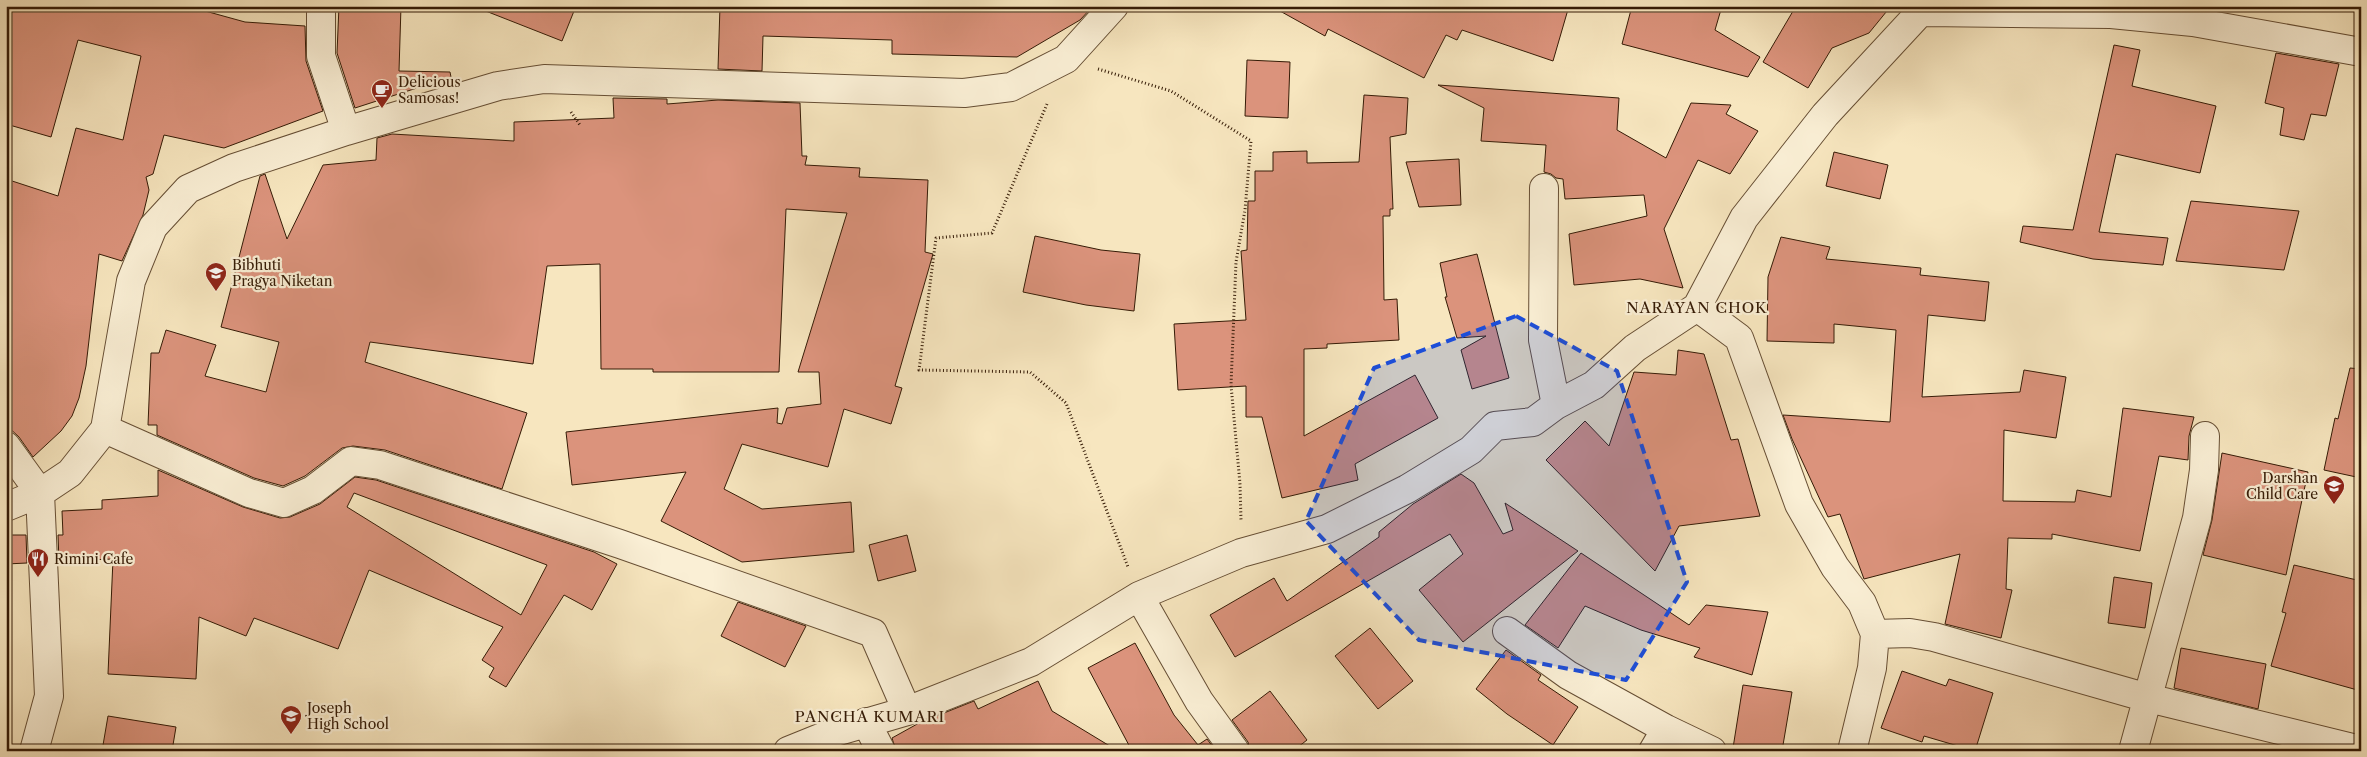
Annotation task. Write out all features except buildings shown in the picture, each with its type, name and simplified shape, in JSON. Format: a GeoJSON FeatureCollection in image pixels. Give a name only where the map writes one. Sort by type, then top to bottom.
{"type":"FeatureCollection","features":[{"type":"Feature","properties":{"kind":"street"},"geometry":{"type":"LineString","coordinates":[[321,6],[321,56],[346,131]]}},
{"type":"Feature","properties":{"kind":"street"},"geometry":{"type":"LineString","coordinates":[[6,507],[40,493],[70,473],[104,429],[132,281],[152,227],[188,189],[234,168],[346,131],[498,86],[544,79],[964,93],[1011,87],[1066,60],[1114,6]]}},
{"type":"Feature","properties":{"kind":"street"},"geometry":{"type":"LineString","coordinates":[[788,751],[866,722],[907,712],[1031,662],[1139,596],[1241,553],[1327,529],[1406,489],[1463,455],[1496,426],[1533,422],[1556,405],[1594,385],[1635,348],[1697,307],[1744,218],[1825,115],[1925,9],[2111,14],[2193,22],[2361,52]]}},
{"type":"Feature","properties":{"kind":"street"},"geometry":{"type":"LineString","coordinates":[[1544,188],[1543,340],[1556,405]]}},
{"type":"Feature","properties":{"kind":"street"},"geometry":{"type":"LineString","coordinates":[[1697,307],[1739,338],[1799,504],[1835,567],[1862,603],[1875,634],[1872,668],[1852,751]]}},
{"type":"Feature","properties":{"kind":"street"},"geometry":{"type":"LineString","coordinates":[[104,429],[249,493],[284,503],[313,490],[351,462],[380,465],[620,544],[873,633],[907,712]]}},
{"type":"Feature","properties":{"kind":"street"},"geometry":{"type":"LineString","coordinates":[[2133,751],[2197,518],[2204,470],[2205,436]]}},
{"type":"Feature","properties":{"kind":"street"},"geometry":{"type":"LineString","coordinates":[[6,446],[40,493],[49,696],[34,751]]}},
{"type":"Feature","properties":{"kind":"street"},"geometry":{"type":"LineString","coordinates":[[1139,596],[1199,701],[1235,751]]}},
{"type":"Feature","properties":{"kind":"street"},"geometry":{"type":"LineString","coordinates":[[1506,631],[1659,740],[1712,751]]}},
{"type":"Feature","properties":{"kind":"street"},"geometry":{"type":"LineString","coordinates":[[1875,634],[1910,633],[1934,637],[2148,698],[2361,750]]}},
{"type":"Feature","properties":{"kind":"street"},"geometry":{"type":"LineString","coordinates":[[866,722],[881,751]]}},
{"type":"Feature","properties":{"kind":"path"},"geometry":{"type":"LineString","coordinates":[[1139,596],[1066,403],[1030,372],[919,370],[936,238],[992,233],[1066,60],[1171,91],[1251,141],[1245,210],[1236,262],[1231,385],[1240,484],[1241,553]]}},
{"type":"Feature","properties":{"kind":"highlighted area"},"geometry":{"type":"Polygon","coordinates":[[[1516,316],[1617,371],[1687,582],[1626,680],[1419,640],[1306,521],[1374,368],[1516,316]]]}},
{"type":"Feature","properties":{"kind":"place","name":"Delicious Samosas!"},"geometry":{"type":"Point","coordinates":[382,109]}},
{"type":"Feature","properties":{"kind":"place","name":"Bibhuti Pragya Niketan"},"geometry":{"type":"Point","coordinates":[216,292]}},
{"type":"Feature","properties":{"kind":"place","name":"Darshan Child Care"},"geometry":{"type":"Point","coordinates":[2334,505]}},
{"type":"Feature","properties":{"kind":"place","name":"Rimini Cafe"},"geometry":{"type":"Point","coordinates":[38,578]}},
{"type":"Feature","properties":{"kind":"place","name":"Joseph High School"},"geometry":{"type":"Point","coordinates":[291,735]}},
{"type":"Feature","properties":{"kind":"district","name":"NARAYAN CHOK"},"geometry":{"type":"Point","coordinates":[1697,307]}},
{"type":"Feature","properties":{"kind":"district","name":"PANCHA KUMARI"},"geometry":{"type":"Point","coordinates":[870,716]}}]}
